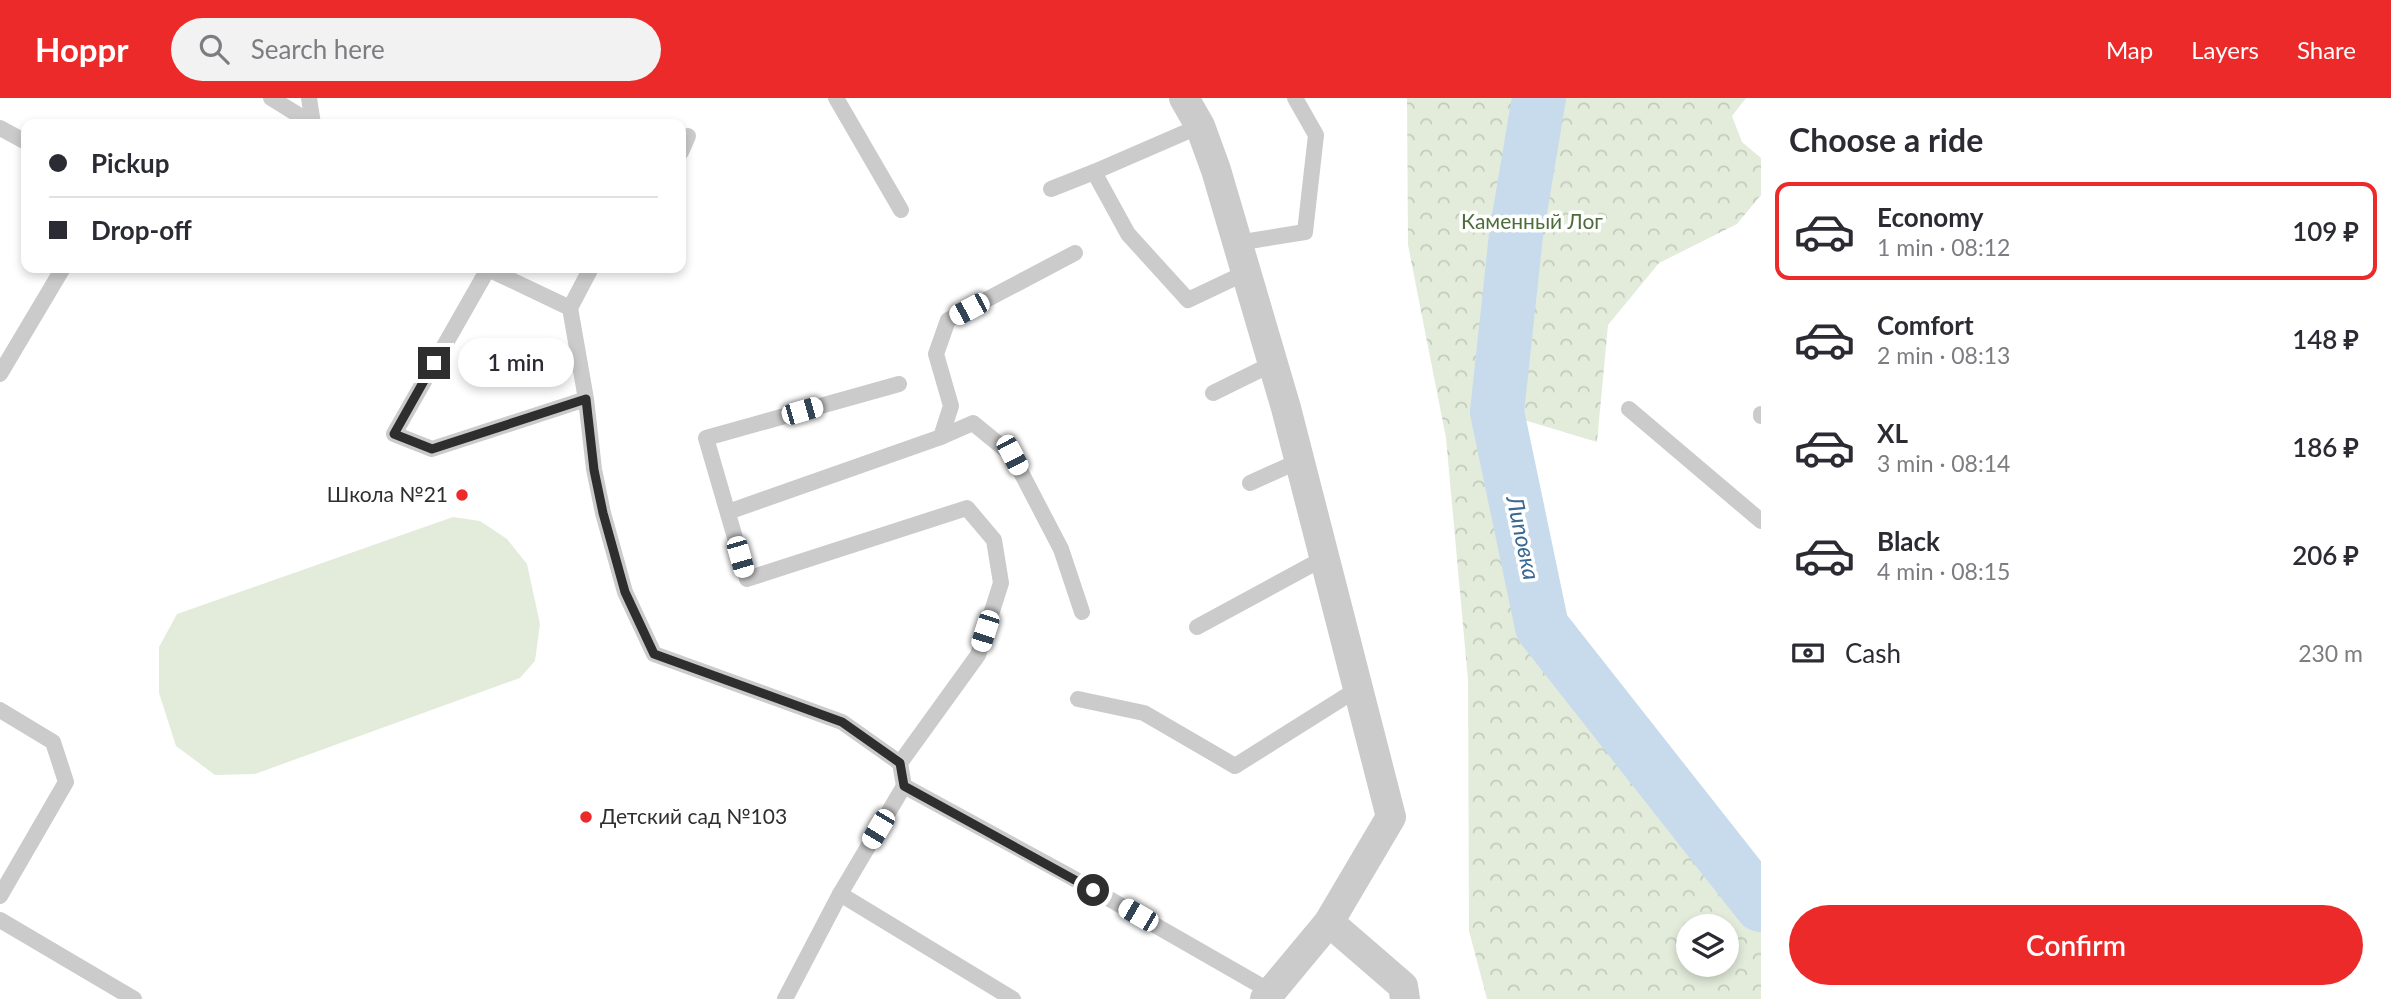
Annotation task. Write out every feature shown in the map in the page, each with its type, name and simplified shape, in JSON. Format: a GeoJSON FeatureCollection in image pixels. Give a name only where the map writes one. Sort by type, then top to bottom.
{"type":"FeatureCollection","features":[{"type":"Feature","properties":{"kind":"street"},"geometry":{"type":"LineString","coordinates":[[1184,98],[1200,126],[1301,460],[1391,817],[1329,922],[1267,995]]}},
{"type":"Feature","properties":{"kind":"street"},"geometry":{"type":"LineString","coordinates":[[1329,922],[1403,986],[1405,999]]}},
{"type":"Feature","properties":{"kind":"lane"},"geometry":{"type":"LineString","coordinates":[[271,98],[305,119]]}},
{"type":"Feature","properties":{"kind":"lane"},"geometry":{"type":"LineString","coordinates":[[309,98],[312,119]]}},
{"type":"Feature","properties":{"kind":"lane"},"geometry":{"type":"LineString","coordinates":[[835,98],[901,210]]}},
{"type":"Feature","properties":{"kind":"lane"},"geometry":{"type":"LineString","coordinates":[[1237,243],[1304,232],[1316,135],[1296,98]]}},
{"type":"Feature","properties":{"kind":"lane"},"geometry":{"type":"LineString","coordinates":[[1051,188],[1200,126]]}},
{"type":"Feature","properties":{"kind":"lane"},"geometry":{"type":"LineString","coordinates":[[0,128],[21,139]]}},
{"type":"Feature","properties":{"kind":"lane"},"geometry":{"type":"LineString","coordinates":[[686,141],[688,136]]}},
{"type":"Feature","properties":{"kind":"lane"},"geometry":{"type":"LineString","coordinates":[[1094,172],[1128,234],[1188,300],[1245,273]]}},
{"type":"Feature","properties":{"kind":"lane"},"geometry":{"type":"LineString","coordinates":[[941,437],[951,406],[936,354],[948,320],[1075,253]]}},
{"type":"Feature","properties":{"kind":"lane"},"geometry":{"type":"LineString","coordinates":[[0,373],[60,273]]}},
{"type":"Feature","properties":{"kind":"lane"},"geometry":{"type":"LineString","coordinates":[[486,273],[394,434],[432,449],[586,399]]}},
{"type":"Feature","properties":{"kind":"lane"},"geometry":{"type":"LineString","coordinates":[[496,273],[570,308]]}},
{"type":"Feature","properties":{"kind":"lane"},"geometry":{"type":"LineString","coordinates":[[588,273],[570,308],[586,399],[594,470],[625,592],[654,654],[842,722],[900,763],[904,786],[840,894],[785,999]]}},
{"type":"Feature","properties":{"kind":"lane"},"geometry":{"type":"LineString","coordinates":[[1213,393],[1272,364]]}},
{"type":"Feature","properties":{"kind":"lane"},"geometry":{"type":"LineString","coordinates":[[899,384],[706,438],[747,579],[967,508],[994,540],[1001,583],[978,656],[900,763]]}},
{"type":"Feature","properties":{"kind":"lane"},"geometry":{"type":"LineString","coordinates":[[1629,409],[1761,521]]}},
{"type":"Feature","properties":{"kind":"lane"},"geometry":{"type":"LineString","coordinates":[[728,512],[941,437],[973,422],[1012,455],[1061,548],[1082,612]]}},
{"type":"Feature","properties":{"kind":"lane"},"geometry":{"type":"LineString","coordinates":[[1250,483],[1301,460]]}},
{"type":"Feature","properties":{"kind":"lane"},"geometry":{"type":"LineString","coordinates":[[1197,627],[1326,557]]}},
{"type":"Feature","properties":{"kind":"lane"},"geometry":{"type":"LineString","coordinates":[[1078,699],[1144,713],[1235,766],[1359,688]]}},
{"type":"Feature","properties":{"kind":"lane"},"geometry":{"type":"LineString","coordinates":[[0,710],[53,742],[66,782],[0,896]]}},
{"type":"Feature","properties":{"kind":"lane"},"geometry":{"type":"LineString","coordinates":[[904,786],[1071,877],[1267,995]]}},
{"type":"Feature","properties":{"kind":"lane"},"geometry":{"type":"LineString","coordinates":[[840,894],[1013,999]]}},
{"type":"Feature","properties":{"kind":"lane"},"geometry":{"type":"LineString","coordinates":[[0,920],[134,999]]}},
{"type":"Feature","properties":{"kind":"green space","name":"Каменный Лог"},"geometry":{"type":"Polygon","coordinates":[[[1407,98],[1746,98],[1732,116],[1742,142],[1761,158],[1761,195],[1737,224],[1659,263],[1608,325],[1597,442],[1497,412],[1542,627],[1761,905],[1761,999],[1487,999],[1469,931],[1468,680],[1446,438],[1408,245],[1407,98]]]}},
{"type":"Feature","properties":{"kind":"green space"},"geometry":{"type":"Polygon","coordinates":[[[453,517],[480,521],[507,539],[527,564],[540,624],[535,661],[520,678],[255,774],[215,775],[176,746],[159,693],[159,647],[177,614],[453,517]]]}},
{"type":"Feature","properties":{"kind":"waterway","name":"Липовка"},"geometry":{"type":"LineString","coordinates":[[1539,98],[1516,235],[1497,412],[1542,627],[1761,905]]}},
{"type":"Feature","properties":{"kind":"place","name":"Школа №21"},"geometry":{"type":"Point","coordinates":[462,495]}},
{"type":"Feature","properties":{"kind":"place","name":"Детский сад №103"},"geometry":{"type":"Point","coordinates":[586,817]}},
{"type":"Feature","properties":{"kind":"route"},"geometry":{"type":"LineString","coordinates":[[434,363],[394,434],[432,449],[586,399],[594,470],[603,513],[625,592],[654,654],[842,722],[900,763],[904,786],[1093,890]]}}]}
